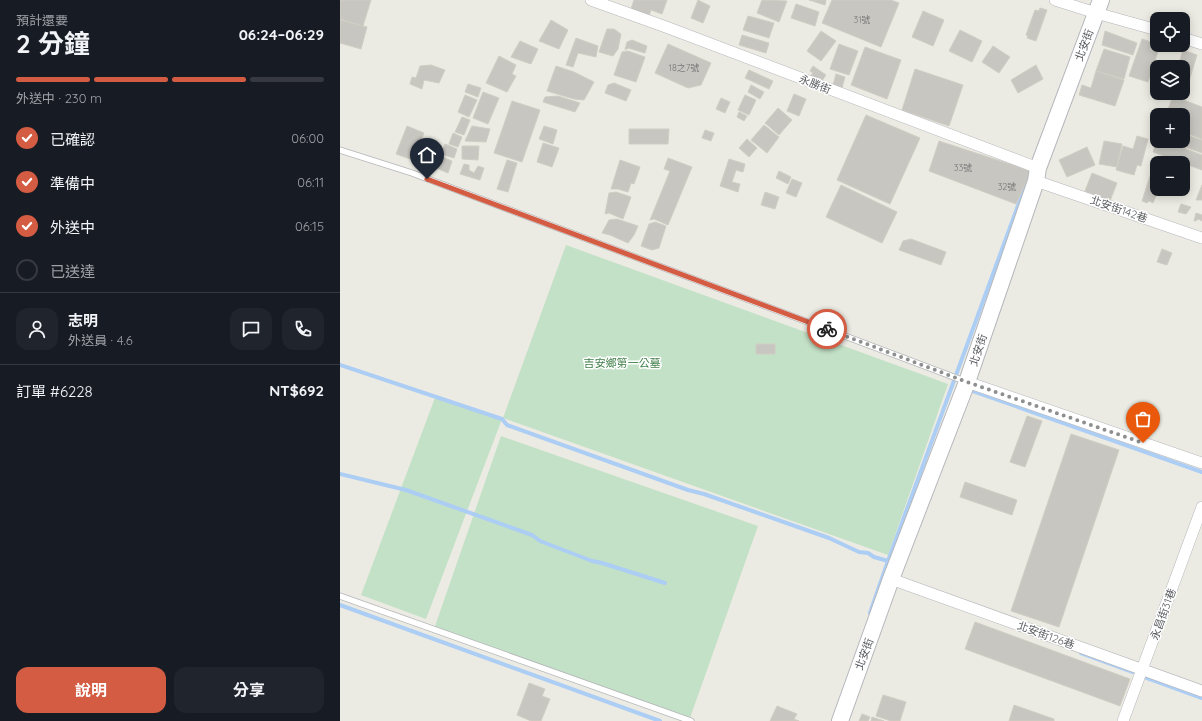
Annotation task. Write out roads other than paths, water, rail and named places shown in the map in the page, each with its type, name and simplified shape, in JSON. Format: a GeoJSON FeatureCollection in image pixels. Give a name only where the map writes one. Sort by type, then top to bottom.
{"type":"FeatureCollection","features":[{"type":"Feature","properties":{"kind":"street","name":"永勝街"},"geometry":{"type":"LineString","coordinates":[[592,0],[673,30],[1037,175]]}},
{"type":"Feature","properties":{"kind":"street"},"geometry":{"type":"LineString","coordinates":[[1055,0],[1099,5],[1150,27]]}},
{"type":"Feature","properties":{"kind":"street","name":"北安街"},"geometry":{"type":"LineString","coordinates":[[840,721],[891,578],[967,382],[1037,175],[1099,5]]}},
{"type":"Feature","properties":{"kind":"street"},"geometry":{"type":"LineString","coordinates":[[1190,40],[1202,44]]}},
{"type":"Feature","properties":{"kind":"street","name":"北安街142巷"},"geometry":{"type":"LineString","coordinates":[[1037,175],[1202,238]]}},
{"type":"Feature","properties":{"kind":"street"},"geometry":{"type":"LineString","coordinates":[[967,382],[1202,463]]}},
{"type":"Feature","properties":{"kind":"street","name":"永昌街31巷"},"geometry":{"type":"LineString","coordinates":[[1123,721],[1202,507]]}},
{"type":"Feature","properties":{"kind":"street","name":"北安街126巷"},"geometry":{"type":"LineString","coordinates":[[891,578],[1202,691]]}},
{"type":"Feature","properties":{"kind":"lane"},"geometry":{"type":"LineString","coordinates":[[340,150],[419,176],[967,382]]}},
{"type":"Feature","properties":{"kind":"lane"},"geometry":{"type":"LineString","coordinates":[[340,596],[691,721]]}},
{"type":"Feature","properties":{"kind":"waterway"},"geometry":{"type":"LineString","coordinates":[[870,613],[1027,181]]}},
{"type":"Feature","properties":{"kind":"waterway"},"geometry":{"type":"LineString","coordinates":[[340,365],[502,419],[507,425],[688,490],[704,494],[829,538],[859,552],[868,553],[874,557],[888,561]]}},
{"type":"Feature","properties":{"kind":"waterway"},"geometry":{"type":"LineString","coordinates":[[970,390],[1202,472]]}},
{"type":"Feature","properties":{"kind":"waterway"},"geometry":{"type":"LineString","coordinates":[[340,474],[406,490],[532,535],[540,541],[592,561],[665,583]]}},
{"type":"Feature","properties":{"kind":"waterway"},"geometry":{"type":"LineString","coordinates":[[340,605],[660,721]]}},
{"type":"Feature","properties":{"kind":"waterway"},"geometry":{"type":"LineString","coordinates":[[1081,653],[1133,672]]}},
{"type":"Feature","properties":{"kind":"waterway"},"geometry":{"type":"LineString","coordinates":[[1147,678],[1202,698]]}},
{"type":"Feature","properties":{"kind":"park label","name":"吉安鄉第一公墓"},"geometry":{"type":"Point","coordinates":[622,363]}}]}
